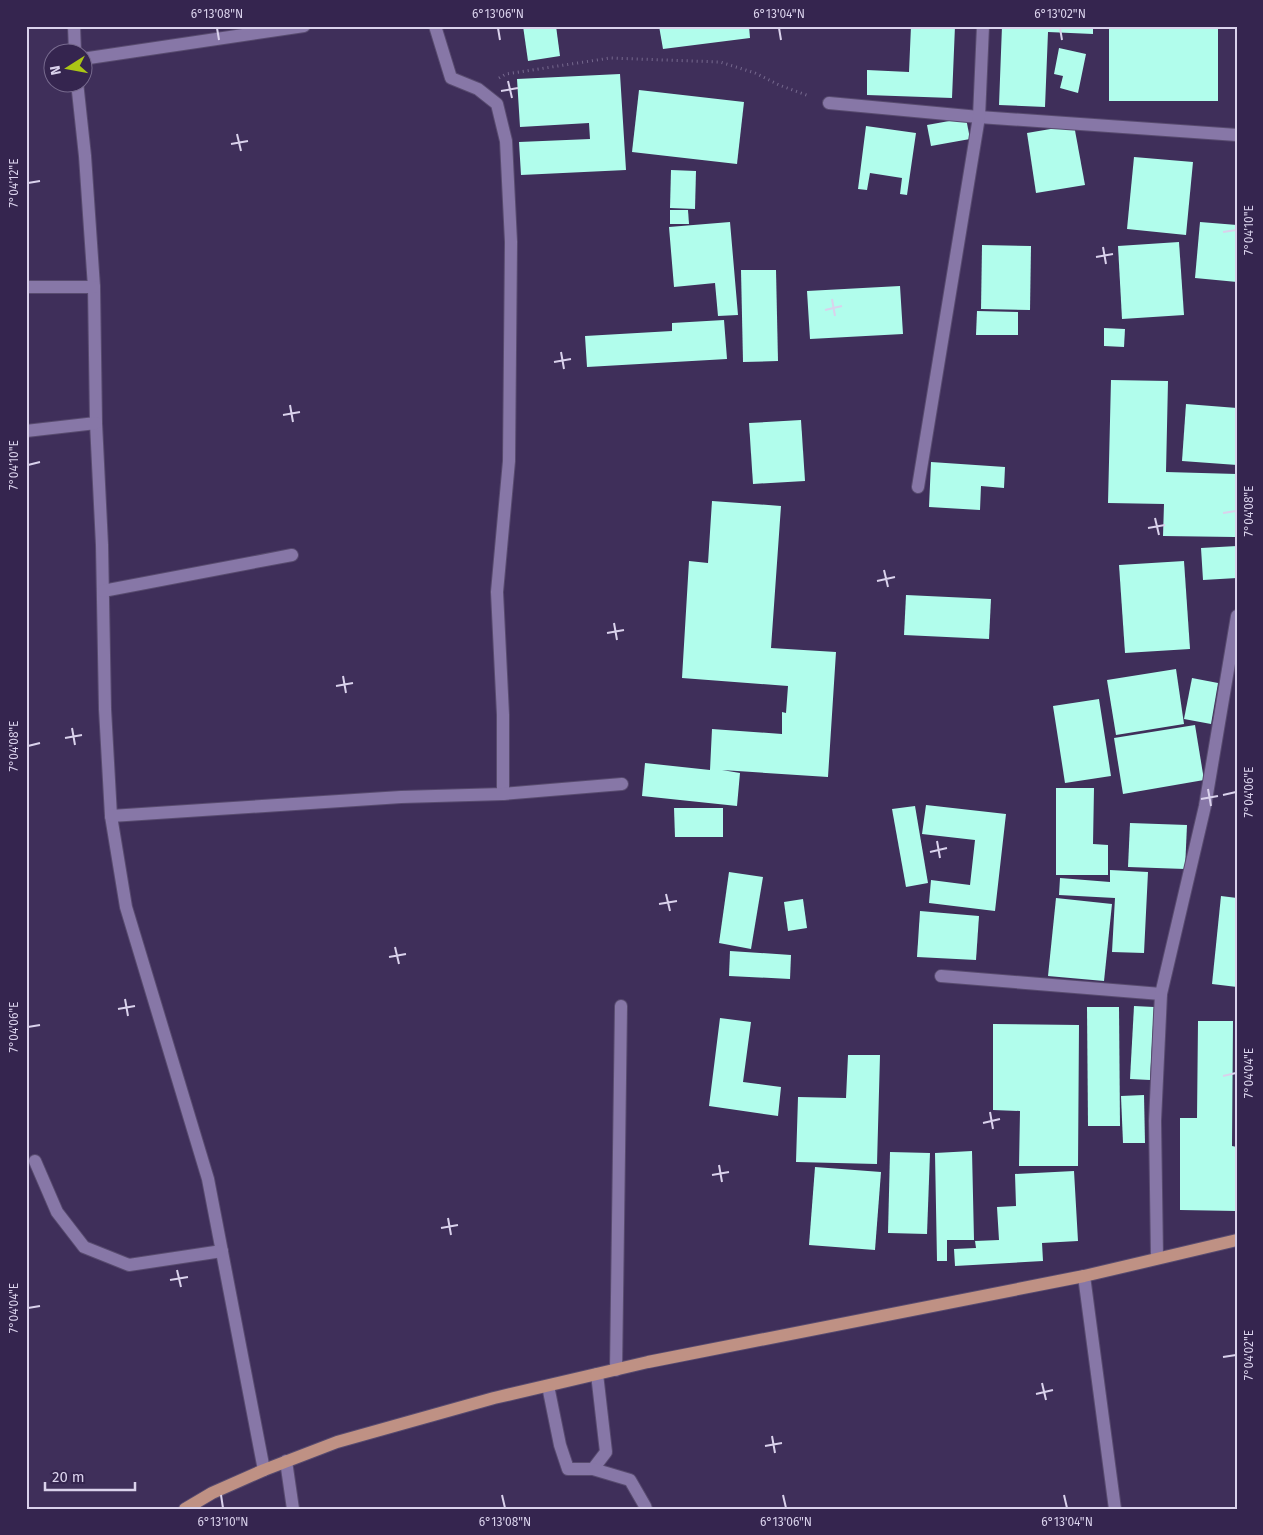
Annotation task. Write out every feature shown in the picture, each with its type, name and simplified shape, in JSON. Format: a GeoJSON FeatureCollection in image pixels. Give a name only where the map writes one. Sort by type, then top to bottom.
{"type":"FeatureCollection","features":[{"type":"Feature","properties":{"kind":"main road"},"geometry":{"type":"LineString","coordinates":[[186,1509],[212,1493],[336,1442],[494,1398],[648,1362],[1084,1276],[1237,1240]]}},
{"type":"Feature","properties":{"kind":"street"},"geometry":{"type":"LineString","coordinates":[[74,26],[75,42]]}},
{"type":"Feature","properties":{"kind":"street"},"geometry":{"type":"LineString","coordinates":[[92,57],[304,26]]}},
{"type":"Feature","properties":{"kind":"street"},"geometry":{"type":"LineString","coordinates":[[435,26],[451,78],[479,90],[497,104],[506,141],[511,242],[509,461],[497,592],[503,715],[503,794]]}},
{"type":"Feature","properties":{"kind":"street"},"geometry":{"type":"LineString","coordinates":[[918,487],[979,117],[983,26]]}},
{"type":"Feature","properties":{"kind":"street"},"geometry":{"type":"LineString","coordinates":[[78,92],[85,156],[94,287],[96,422],[103,591],[105,709],[111,816],[126,907],[208,1179],[264,1470]]}},
{"type":"Feature","properties":{"kind":"street"},"geometry":{"type":"LineString","coordinates":[[829,103],[979,117],[1237,135]]}},
{"type":"Feature","properties":{"kind":"street"},"geometry":{"type":"LineString","coordinates":[[26,287],[94,287]]}},
{"type":"Feature","properties":{"kind":"street"},"geometry":{"type":"LineString","coordinates":[[26,430],[96,422]]}},
{"type":"Feature","properties":{"kind":"street"},"geometry":{"type":"LineString","coordinates":[[103,591],[292,555]]}},
{"type":"Feature","properties":{"kind":"street"},"geometry":{"type":"LineString","coordinates":[[1156,1258],[1155,1121],[1161,994],[1205,806],[1237,616]]}},
{"type":"Feature","properties":{"kind":"street"},"geometry":{"type":"LineString","coordinates":[[111,816],[401,797],[503,794],[622,784]]}},
{"type":"Feature","properties":{"kind":"street"},"geometry":{"type":"LineString","coordinates":[[941,976],[1161,994]]}},
{"type":"Feature","properties":{"kind":"street"},"geometry":{"type":"LineString","coordinates":[[616,1370],[621,1006]]}},
{"type":"Feature","properties":{"kind":"street"},"geometry":{"type":"LineString","coordinates":[[35,1161],[57,1212],[84,1247],[129,1264],[222,1251]]}},
{"type":"Feature","properties":{"kind":"street"},"geometry":{"type":"LineString","coordinates":[[1084,1276],[1115,1509]]}},
{"type":"Feature","properties":{"kind":"street"},"geometry":{"type":"LineString","coordinates":[[593,1469],[606,1452],[597,1374]]}},
{"type":"Feature","properties":{"kind":"street"},"geometry":{"type":"LineString","coordinates":[[548,1386],[560,1445],[568,1469],[593,1469],[630,1480],[646,1509]]}},
{"type":"Feature","properties":{"kind":"street"},"geometry":{"type":"LineString","coordinates":[[286,1461],[293,1509]]}},
{"type":"Feature","properties":{"kind":"path"},"geometry":{"type":"LineString","coordinates":[[479,90],[506,74],[610,58],[720,62],[755,73],[779,85],[829,103]]}},
{"type":"Feature","properties":{"kind":"building"},"geometry":{"type":"Polygon","coordinates":[[[523,26],[556,26],[560,56],[528,61],[523,26]]]}},
{"type":"Feature","properties":{"kind":"building"},"geometry":{"type":"Polygon","coordinates":[[[659,26],[749,26],[750,38],[663,49],[659,26]]]}},
{"type":"Feature","properties":{"kind":"building"},"geometry":{"type":"Polygon","coordinates":[[[911,26],[955,26],[952,98],[867,95],[867,70],[909,72],[911,26]]]}},
{"type":"Feature","properties":{"kind":"building"},"geometry":{"type":"Polygon","coordinates":[[[1002,26],[1093,26],[1093,34],[1048,32],[1045,107],[999,105],[1002,26]]]}},
{"type":"Feature","properties":{"kind":"building"},"geometry":{"type":"Polygon","coordinates":[[[1109,26],[1218,26],[1218,101],[1109,101],[1109,26]]]}},
{"type":"Feature","properties":{"kind":"building"},"geometry":{"type":"Polygon","coordinates":[[[1059,48],[1086,54],[1078,93],[1060,88],[1063,76],[1054,74],[1059,48]]]}},
{"type":"Feature","properties":{"kind":"building"},"geometry":{"type":"Polygon","coordinates":[[[620,74],[626,170],[521,175],[519,142],[590,139],[589,123],[520,127],[517,79],[620,74]]]}},
{"type":"Feature","properties":{"kind":"building"},"geometry":{"type":"Polygon","coordinates":[[[639,90],[744,102],[737,164],[632,152],[639,90]]]}},
{"type":"Feature","properties":{"kind":"building"},"geometry":{"type":"Polygon","coordinates":[[[966,118],[970,139],[931,146],[927,125],[966,118]]]}},
{"type":"Feature","properties":{"kind":"building"},"geometry":{"type":"Polygon","coordinates":[[[1074,125],[1085,185],[1036,193],[1027,133],[1074,125]]]}},
{"type":"Feature","properties":{"kind":"building"},"geometry":{"type":"Polygon","coordinates":[[[866,126],[916,133],[907,195],[900,194],[902,178],[870,173],[867,190],[858,189],[866,126]]]}},
{"type":"Feature","properties":{"kind":"building"},"geometry":{"type":"Polygon","coordinates":[[[1134,157],[1193,162],[1186,235],[1127,229],[1134,157]]]}},
{"type":"Feature","properties":{"kind":"building"},"geometry":{"type":"Polygon","coordinates":[[[671,170],[696,171],[695,209],[670,208],[671,170]]]}},
{"type":"Feature","properties":{"kind":"building"},"geometry":{"type":"Polygon","coordinates":[[[670,210],[688,210],[689,224],[670,224],[670,210]]]}},
{"type":"Feature","properties":{"kind":"building"},"geometry":{"type":"Polygon","coordinates":[[[730,222],[738,315],[718,316],[715,283],[674,287],[669,227],[730,222]]]}},
{"type":"Feature","properties":{"kind":"building"},"geometry":{"type":"Polygon","coordinates":[[[1200,222],[1237,225],[1237,282],[1195,278],[1200,222]]]}},
{"type":"Feature","properties":{"kind":"building"},"geometry":{"type":"Polygon","coordinates":[[[1179,242],[1184,315],[1122,319],[1118,246],[1179,242]]]}},
{"type":"Feature","properties":{"kind":"building"},"geometry":{"type":"Polygon","coordinates":[[[982,245],[1031,246],[1030,310],[981,309],[982,245]]]}},
{"type":"Feature","properties":{"kind":"building"},"geometry":{"type":"Polygon","coordinates":[[[741,270],[776,270],[778,361],[743,362],[741,270]]]}},
{"type":"Feature","properties":{"kind":"building"},"geometry":{"type":"Polygon","coordinates":[[[900,286],[903,334],[810,339],[807,291],[900,286]]]}},
{"type":"Feature","properties":{"kind":"building"},"geometry":{"type":"Polygon","coordinates":[[[977,311],[1018,312],[1018,335],[976,335],[977,311]]]}},
{"type":"Feature","properties":{"kind":"building"},"geometry":{"type":"Polygon","coordinates":[[[724,320],[727,359],[587,367],[585,336],[672,331],[672,323],[724,320]]]}},
{"type":"Feature","properties":{"kind":"building"},"geometry":{"type":"Polygon","coordinates":[[[1104,328],[1125,329],[1124,347],[1104,346],[1104,328]]]}},
{"type":"Feature","properties":{"kind":"building"},"geometry":{"type":"Polygon","coordinates":[[[1111,380],[1168,381],[1166,472],[1237,474],[1235,537],[1163,536],[1164,504],[1108,503],[1111,380]]]}},
{"type":"Feature","properties":{"kind":"building"},"geometry":{"type":"Polygon","coordinates":[[[1186,404],[1237,408],[1237,465],[1182,461],[1186,404]]]}},
{"type":"Feature","properties":{"kind":"building"},"geometry":{"type":"Polygon","coordinates":[[[801,420],[805,481],[753,484],[749,423],[801,420]]]}},
{"type":"Feature","properties":{"kind":"building"},"geometry":{"type":"Polygon","coordinates":[[[931,462],[1005,467],[1004,488],[981,486],[980,510],[929,507],[931,462]]]}},
{"type":"Feature","properties":{"kind":"building"},"geometry":{"type":"Polygon","coordinates":[[[712,501],[781,506],[771,648],[836,652],[828,777],[722,770],[740,773],[737,806],[642,796],[645,763],[710,770],[712,729],[782,734],[782,712],[786,713],[788,686],[682,678],[689,561],[708,563],[712,501]]]}},
{"type":"Feature","properties":{"kind":"building"},"geometry":{"type":"Polygon","coordinates":[[[1237,546],[1237,578],[1203,580],[1201,548],[1237,546]]]}},
{"type":"Feature","properties":{"kind":"building"},"geometry":{"type":"Polygon","coordinates":[[[1184,561],[1190,649],[1125,653],[1119,565],[1184,561]]]}},
{"type":"Feature","properties":{"kind":"building"},"geometry":{"type":"Polygon","coordinates":[[[906,595],[991,599],[989,639],[904,635],[906,595]]]}},
{"type":"Feature","properties":{"kind":"building"},"geometry":{"type":"Polygon","coordinates":[[[1176,669],[1184,724],[1116,735],[1107,680],[1176,669]]]}},
{"type":"Feature","properties":{"kind":"building"},"geometry":{"type":"Polygon","coordinates":[[[1192,678],[1218,683],[1211,724],[1184,719],[1192,678]]]}},
{"type":"Feature","properties":{"kind":"building"},"geometry":{"type":"Polygon","coordinates":[[[1099,699],[1111,776],[1065,783],[1053,706],[1099,699]]]}},
{"type":"Feature","properties":{"kind":"building"},"geometry":{"type":"Polygon","coordinates":[[[1195,725],[1204,780],[1123,794],[1114,738],[1195,725]]]}},
{"type":"Feature","properties":{"kind":"building"},"geometry":{"type":"Polygon","coordinates":[[[1056,788],[1094,788],[1093,844],[1108,845],[1108,875],[1056,875],[1056,788]]]}},
{"type":"Feature","properties":{"kind":"building"},"geometry":{"type":"Polygon","coordinates":[[[926,805],[1006,814],[995,911],[929,903],[931,880],[970,885],[975,840],[922,834],[926,805]]]}},
{"type":"Feature","properties":{"kind":"building"},"geometry":{"type":"Polygon","coordinates":[[[915,806],[928,883],[906,887],[892,809],[915,806]]]}},
{"type":"Feature","properties":{"kind":"building"},"geometry":{"type":"Polygon","coordinates":[[[674,808],[723,808],[723,837],[675,837],[674,808]]]}},
{"type":"Feature","properties":{"kind":"building"},"geometry":{"type":"Polygon","coordinates":[[[1130,823],[1187,825],[1185,869],[1128,867],[1130,823]]]}},
{"type":"Feature","properties":{"kind":"building"},"geometry":{"type":"Polygon","coordinates":[[[1110,870],[1148,872],[1144,953],[1112,952],[1115,898],[1059,895],[1060,878],[1110,882],[1110,870]]]}},
{"type":"Feature","properties":{"kind":"building"},"geometry":{"type":"Polygon","coordinates":[[[729,872],[763,877],[751,949],[719,943],[729,872]]]}},
{"type":"Feature","properties":{"kind":"building"},"geometry":{"type":"Polygon","coordinates":[[[1221,896],[1237,898],[1237,987],[1212,984],[1221,896]]]}},
{"type":"Feature","properties":{"kind":"building"},"geometry":{"type":"Polygon","coordinates":[[[1056,898],[1112,904],[1104,981],[1048,976],[1056,898]]]}},
{"type":"Feature","properties":{"kind":"building"},"geometry":{"type":"Polygon","coordinates":[[[803,899],[807,928],[788,931],[784,902],[803,899]]]}},
{"type":"Feature","properties":{"kind":"building"},"geometry":{"type":"Polygon","coordinates":[[[920,911],[979,916],[976,960],[917,957],[920,911]]]}},
{"type":"Feature","properties":{"kind":"building"},"geometry":{"type":"Polygon","coordinates":[[[730,951],[791,955],[790,979],[729,976],[730,951]]]}},
{"type":"Feature","properties":{"kind":"building"},"geometry":{"type":"Polygon","coordinates":[[[1134,1006],[1154,1007],[1150,1080],[1130,1079],[1134,1006]]]}},
{"type":"Feature","properties":{"kind":"building"},"geometry":{"type":"Polygon","coordinates":[[[1087,1007],[1119,1007],[1120,1126],[1088,1126],[1087,1007]]]}},
{"type":"Feature","properties":{"kind":"building"},"geometry":{"type":"Polygon","coordinates":[[[720,1018],[751,1022],[743,1082],[781,1087],[778,1116],[709,1106],[720,1018]]]}},
{"type":"Feature","properties":{"kind":"building"},"geometry":{"type":"Polygon","coordinates":[[[1198,1021],[1233,1021],[1232,1146],[1237,1147],[1237,1211],[1180,1210],[1180,1118],[1197,1118],[1198,1021]]]}},
{"type":"Feature","properties":{"kind":"building"},"geometry":{"type":"Polygon","coordinates":[[[993,1024],[1079,1025],[1078,1166],[1019,1166],[1020,1111],[993,1110],[993,1024]]]}},
{"type":"Feature","properties":{"kind":"building"},"geometry":{"type":"Polygon","coordinates":[[[848,1055],[880,1055],[877,1164],[796,1162],[798,1097],[846,1098],[848,1055]]]}},
{"type":"Feature","properties":{"kind":"building"},"geometry":{"type":"Polygon","coordinates":[[[1144,1095],[1145,1143],[1123,1143],[1121,1096],[1144,1095]]]}},
{"type":"Feature","properties":{"kind":"building"},"geometry":{"type":"Polygon","coordinates":[[[972,1151],[974,1240],[947,1240],[947,1261],[937,1261],[935,1153],[972,1151]]]}},
{"type":"Feature","properties":{"kind":"building"},"geometry":{"type":"Polygon","coordinates":[[[890,1152],[930,1153],[927,1234],[888,1233],[890,1152]]]}},
{"type":"Feature","properties":{"kind":"building"},"geometry":{"type":"Polygon","coordinates":[[[815,1167],[881,1172],[875,1250],[809,1245],[815,1167]]]}},
{"type":"Feature","properties":{"kind":"building"},"geometry":{"type":"Polygon","coordinates":[[[1074,1171],[1078,1241],[1042,1243],[1043,1261],[955,1266],[954,1249],[976,1248],[975,1241],[999,1240],[997,1207],[1016,1206],[1015,1174],[1074,1171]]]}}]}
